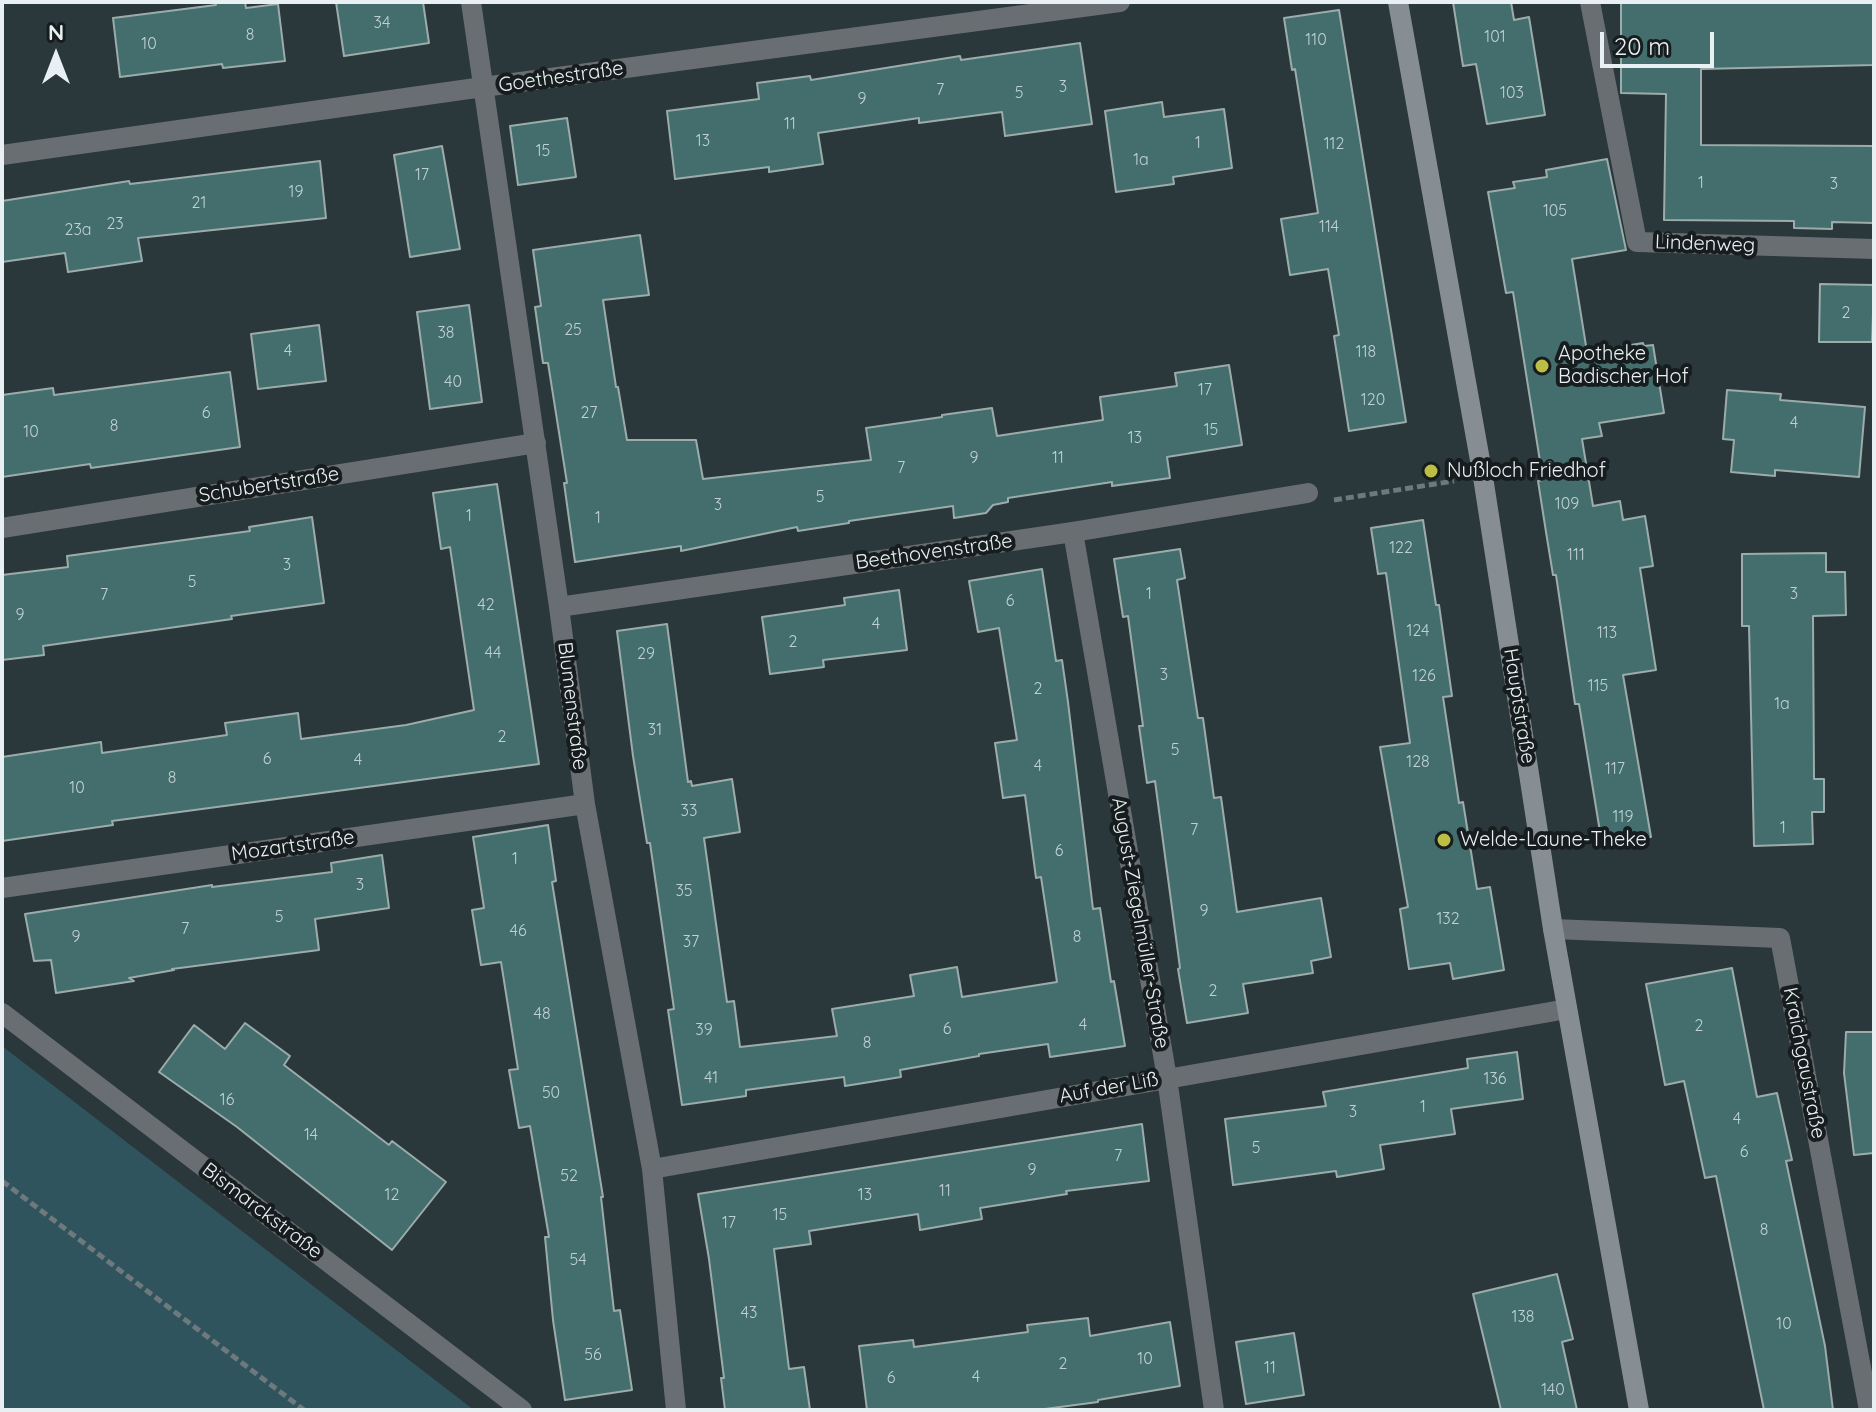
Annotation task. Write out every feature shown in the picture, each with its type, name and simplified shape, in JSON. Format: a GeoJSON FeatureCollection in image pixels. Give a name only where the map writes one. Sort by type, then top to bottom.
{"type":"FeatureCollection","features":[{"type":"Feature","properties":{"kind":"main road","name":"Hauptstraße"},"geometry":{"type":"LineString","coordinates":[[1398,2],[1483,477],[1553,929],[1639,1410]]}},
{"type":"Feature","properties":{"kind":"street","name":"Blumenstraße"},"geometry":{"type":"LineString","coordinates":[[471,2],[585,804],[652,1169],[676,1410]]}},
{"type":"Feature","properties":{"kind":"street","name":"Goethestraße"},"geometry":{"type":"LineString","coordinates":[[2,155],[1120,2]]}},
{"type":"Feature","properties":{"kind":"street","name":"Lindenweg"},"geometry":{"type":"LineString","coordinates":[[1590,2],[1637,242],[1874,249]]}},
{"type":"Feature","properties":{"kind":"street","name":"Schubertstraße"},"geometry":{"type":"LineString","coordinates":[[2,528],[536,443]]}},
{"type":"Feature","properties":{"kind":"street","name":"Beethovenstraße"},"geometry":{"type":"LineString","coordinates":[[559,607],[1073,532],[1308,493]]}},
{"type":"Feature","properties":{"kind":"street","name":"August-Ziegelmüller-Straße"},"geometry":{"type":"LineString","coordinates":[[1073,532],[1167,1078],[1214,1410]]}},
{"type":"Feature","properties":{"kind":"street","name":"Mozartstraße"},"geometry":{"type":"LineString","coordinates":[[2,888],[585,804]]}},
{"type":"Feature","properties":{"kind":"street","name":"Kraichgaustraße"},"geometry":{"type":"LineString","coordinates":[[1553,929],[1780,938],[1869,1410]]}},
{"type":"Feature","properties":{"kind":"street","name":"Auf der Liß"},"geometry":{"type":"LineString","coordinates":[[652,1169],[1567,1009]]}},
{"type":"Feature","properties":{"kind":"street","name":"Bismarckstraße"},"geometry":{"type":"LineString","coordinates":[[2,1013],[522,1410]]}},
{"type":"Feature","properties":{"kind":"path"},"geometry":{"type":"LineString","coordinates":[[1308,493],[1320,502],[1483,477]]}},
{"type":"Feature","properties":{"kind":"path"},"geometry":{"type":"LineString","coordinates":[[2,1181],[304,1410]]}},
{"type":"Feature","properties":{"kind":"shaded area"},"geometry":{"type":"Polygon","coordinates":[[[2,1046],[474,1410],[2,1410],[2,1046]]]}},
{"type":"Feature","properties":{"kind":"building"},"geometry":{"type":"Polygon","coordinates":[[[215,2],[245,2],[246,8],[278,4],[285,61],[223,68],[222,64],[120,77],[113,18],[216,5],[215,2]]]}},
{"type":"Feature","properties":{"kind":"building"},"geometry":{"type":"Polygon","coordinates":[[[336,2],[423,2],[429,43],[344,56],[336,2]]]}},
{"type":"Feature","properties":{"kind":"building"},"geometry":{"type":"Polygon","coordinates":[[[1453,2],[1511,2],[1514,20],[1529,17],[1545,115],[1487,124],[1476,64],[1463,66],[1453,2]]]}},
{"type":"Feature","properties":{"kind":"building"},"geometry":{"type":"Polygon","coordinates":[[[1621,2],[1874,2],[1874,65],[1701,69],[1701,145],[1874,146],[1874,223],[1832,222],[1832,229],[1794,228],[1794,221],[1664,220],[1666,94],[1621,93],[1621,2]]]}},
{"type":"Feature","properties":{"kind":"building"},"geometry":{"type":"Polygon","coordinates":[[[1339,10],[1406,422],[1349,431],[1334,336],[1339,335],[1328,269],[1290,275],[1281,219],[1318,213],[1284,18],[1339,10]]]}},
{"type":"Feature","properties":{"kind":"building"},"geometry":{"type":"Polygon","coordinates":[[[1080,43],[1092,124],[1005,136],[1002,112],[919,123],[919,118],[818,133],[823,164],[769,172],[769,167],[675,179],[667,111],[759,99],[757,83],[810,76],[811,80],[960,56],[961,60],[1080,43]]]}},
{"type":"Feature","properties":{"kind":"building"},"geometry":{"type":"Polygon","coordinates":[[[1162,102],[1164,117],[1224,109],[1232,168],[1173,177],[1174,184],[1116,192],[1105,111],[1162,102]]]}},
{"type":"Feature","properties":{"kind":"building"},"geometry":{"type":"Polygon","coordinates":[[[567,118],[576,177],[518,185],[510,126],[567,118]]]}},
{"type":"Feature","properties":{"kind":"building"},"geometry":{"type":"Polygon","coordinates":[[[442,146],[460,249],[410,257],[394,155],[442,146]]]}},
{"type":"Feature","properties":{"kind":"building"},"geometry":{"type":"Polygon","coordinates":[[[1607,159],[1626,250],[1572,259],[1587,352],[1643,343],[1644,346],[1653,345],[1664,413],[1599,423],[1602,436],[1582,439],[1593,506],[1620,501],[1623,520],[1645,516],[1653,566],[1640,568],[1656,670],[1623,675],[1651,837],[1602,844],[1546,532],[1538,481],[1543,480],[1513,292],[1506,293],[1488,192],[1515,188],[1513,182],[1547,177],[1546,170],[1607,159]]]}},
{"type":"Feature","properties":{"kind":"building"},"geometry":{"type":"Polygon","coordinates":[[[320,161],[326,218],[138,238],[142,261],[68,272],[65,253],[2,262],[2,201],[129,181],[130,184],[320,161]]]}},
{"type":"Feature","properties":{"kind":"building"},"geometry":{"type":"Polygon","coordinates":[[[640,235],[649,295],[603,300],[627,440],[696,440],[703,479],[871,460],[866,428],[942,415],[992,408],[997,436],[1103,420],[1100,397],[1177,386],[1175,373],[1229,365],[1242,445],[1167,457],[1170,478],[1112,486],[1112,482],[1008,498],[1008,502],[993,505],[986,513],[954,518],[953,506],[798,531],[797,527],[681,551],[681,546],[575,562],[564,483],[567,483],[548,363],[543,363],[535,307],[541,306],[533,250],[640,235]]]}},
{"type":"Feature","properties":{"kind":"building"},"geometry":{"type":"Polygon","coordinates":[[[1820,284],[1874,285],[1872,342],[1819,342],[1820,284]]]}},
{"type":"Feature","properties":{"kind":"building"},"geometry":{"type":"Polygon","coordinates":[[[469,305],[482,402],[430,409],[417,312],[469,305]]]}},
{"type":"Feature","properties":{"kind":"building"},"geometry":{"type":"Polygon","coordinates":[[[319,325],[326,381],[258,389],[251,334],[319,325]]]}},
{"type":"Feature","properties":{"kind":"building"},"geometry":{"type":"Polygon","coordinates":[[[230,372],[240,447],[2,477],[2,395],[53,388],[54,395],[230,372]]]}},
{"type":"Feature","properties":{"kind":"building"},"geometry":{"type":"Polygon","coordinates":[[[1727,390],[1781,394],[1780,400],[1865,407],[1859,477],[1775,470],[1775,476],[1731,472],[1734,440],[1723,439],[1727,390]]]}},
{"type":"Feature","properties":{"kind":"building"},"geometry":{"type":"Polygon","coordinates":[[[497,484],[539,764],[112,821],[113,825],[2,841],[2,757],[101,742],[102,753],[227,735],[225,723],[298,713],[301,739],[406,725],[474,710],[450,547],[441,549],[433,493],[497,484]]]}},
{"type":"Feature","properties":{"kind":"building"},"geometry":{"type":"Polygon","coordinates":[[[312,517],[324,603],[43,646],[44,655],[2,660],[2,575],[68,567],[67,556],[250,531],[249,527],[312,517]]]}},
{"type":"Feature","properties":{"kind":"building"},"geometry":{"type":"Polygon","coordinates":[[[1423,520],[1452,696],[1443,697],[1459,803],[1463,802],[1477,889],[1490,887],[1504,970],[1453,979],[1450,963],[1409,969],[1400,909],[1408,907],[1380,747],[1410,743],[1386,573],[1378,574],[1371,528],[1423,520]]]}},
{"type":"Feature","properties":{"kind":"building"},"geometry":{"type":"Polygon","coordinates":[[[1180,549],[1185,578],[1177,580],[1198,718],[1203,718],[1214,798],[1221,797],[1237,912],[1321,898],[1331,957],[1311,961],[1313,973],[1243,984],[1248,1013],[1187,1023],[1155,781],[1147,783],[1139,726],[1143,726],[1128,616],[1123,617],[1114,559],[1180,549]]]}},
{"type":"Feature","properties":{"kind":"building"},"geometry":{"type":"Polygon","coordinates":[[[1826,553],[1826,572],[1845,572],[1846,615],[1813,616],[1814,779],[1824,779],[1824,812],[1812,812],[1813,844],[1754,846],[1749,626],[1742,626],[1742,554],[1826,553]]]}},
{"type":"Feature","properties":{"kind":"building"},"geometry":{"type":"Polygon","coordinates":[[[1042,569],[1056,661],[1062,660],[1093,909],[1100,908],[1125,1046],[1050,1057],[1048,1044],[900,1070],[901,1077],[845,1086],[844,1077],[746,1090],[746,1096],[682,1105],[668,1010],[674,1009],[650,843],[647,843],[633,756],[617,631],[667,624],[688,782],[691,781],[692,786],[732,779],[740,832],[704,838],[727,1002],[734,1001],[740,1047],[837,1036],[832,1009],[914,996],[910,975],[957,967],[962,997],[1057,982],[1041,877],[1036,878],[1025,795],[1003,798],[995,743],[1017,740],[999,628],[978,632],[969,581],[1042,569]]]}},
{"type":"Feature","properties":{"kind":"building"},"geometry":{"type":"Polygon","coordinates":[[[899,590],[907,650],[823,660],[824,667],[770,674],[762,617],[845,605],[844,598],[899,590]]]}},
{"type":"Feature","properties":{"kind":"building"},"geometry":{"type":"Polygon","coordinates":[[[548,825],[556,881],[552,882],[603,1197],[614,1311],[620,1310],[632,1390],[565,1400],[553,1320],[545,1237],[549,1237],[530,1126],[519,1128],[509,1070],[518,1069],[501,962],[481,965],[472,910],[484,908],[473,837],[548,825]]]}},
{"type":"Feature","properties":{"kind":"building"},"geometry":{"type":"Polygon","coordinates":[[[382,855],[389,908],[315,919],[319,950],[172,969],[129,978],[134,981],[56,993],[51,960],[34,961],[25,914],[212,885],[332,872],[331,863],[382,855]]]}},
{"type":"Feature","properties":{"kind":"building"},"geometry":{"type":"Polygon","coordinates":[[[1732,968],[1757,1097],[1777,1093],[1792,1160],[1786,1161],[1825,1346],[1833,1410],[1764,1410],[1716,1176],[1705,1178],[1684,1081],[1665,1085],[1646,984],[1732,968]]]}},
{"type":"Feature","properties":{"kind":"building"},"geometry":{"type":"Polygon","coordinates":[[[245,1023],[290,1056],[284,1065],[389,1145],[392,1141],[446,1182],[392,1250],[237,1127],[159,1072],[194,1025],[225,1049],[245,1023]]]}},
{"type":"Feature","properties":{"kind":"building"},"geometry":{"type":"Polygon","coordinates":[[[1846,1032],[1874,1032],[1874,1153],[1854,1155],[1844,1073],[1846,1032]]]}},
{"type":"Feature","properties":{"kind":"building"},"geometry":{"type":"Polygon","coordinates":[[[1517,1052],[1523,1099],[1451,1109],[1455,1134],[1380,1145],[1384,1169],[1337,1177],[1336,1171],[1233,1185],[1225,1119],[1326,1106],[1323,1092],[1468,1068],[1467,1059],[1517,1052]]]}},
{"type":"Feature","properties":{"kind":"building"},"geometry":{"type":"Polygon","coordinates":[[[1142,1124],[1149,1181],[1066,1191],[1067,1194],[980,1208],[982,1219],[920,1230],[918,1214],[809,1231],[811,1244],[774,1249],[789,1369],[804,1367],[810,1410],[725,1410],[721,1378],[724,1378],[698,1194],[1142,1124]]]}},
{"type":"Feature","properties":{"kind":"building"},"geometry":{"type":"Polygon","coordinates":[[[1557,1274],[1573,1339],[1562,1342],[1577,1410],[1501,1410],[1473,1294],[1557,1274]]]}},
{"type":"Feature","properties":{"kind":"building"},"geometry":{"type":"Polygon","coordinates":[[[1088,1318],[1090,1336],[1170,1322],[1180,1386],[1037,1410],[867,1410],[859,1346],[913,1340],[914,1347],[1028,1332],[1027,1325],[1088,1318]]]}},
{"type":"Feature","properties":{"kind":"building"},"geometry":{"type":"Polygon","coordinates":[[[1294,1333],[1304,1395],[1246,1404],[1236,1342],[1294,1333]]]}},
{"type":"Feature","properties":{"kind":"place","name":"Apotheke Badischer Hof"},"geometry":{"type":"Point","coordinates":[1542,366]}},
{"type":"Feature","properties":{"kind":"place","name":"Nußloch Friedhof"},"geometry":{"type":"Point","coordinates":[1431,471]}},
{"type":"Feature","properties":{"kind":"place","name":"Welde-Laune-Theke"},"geometry":{"type":"Point","coordinates":[1444,840]}}]}
